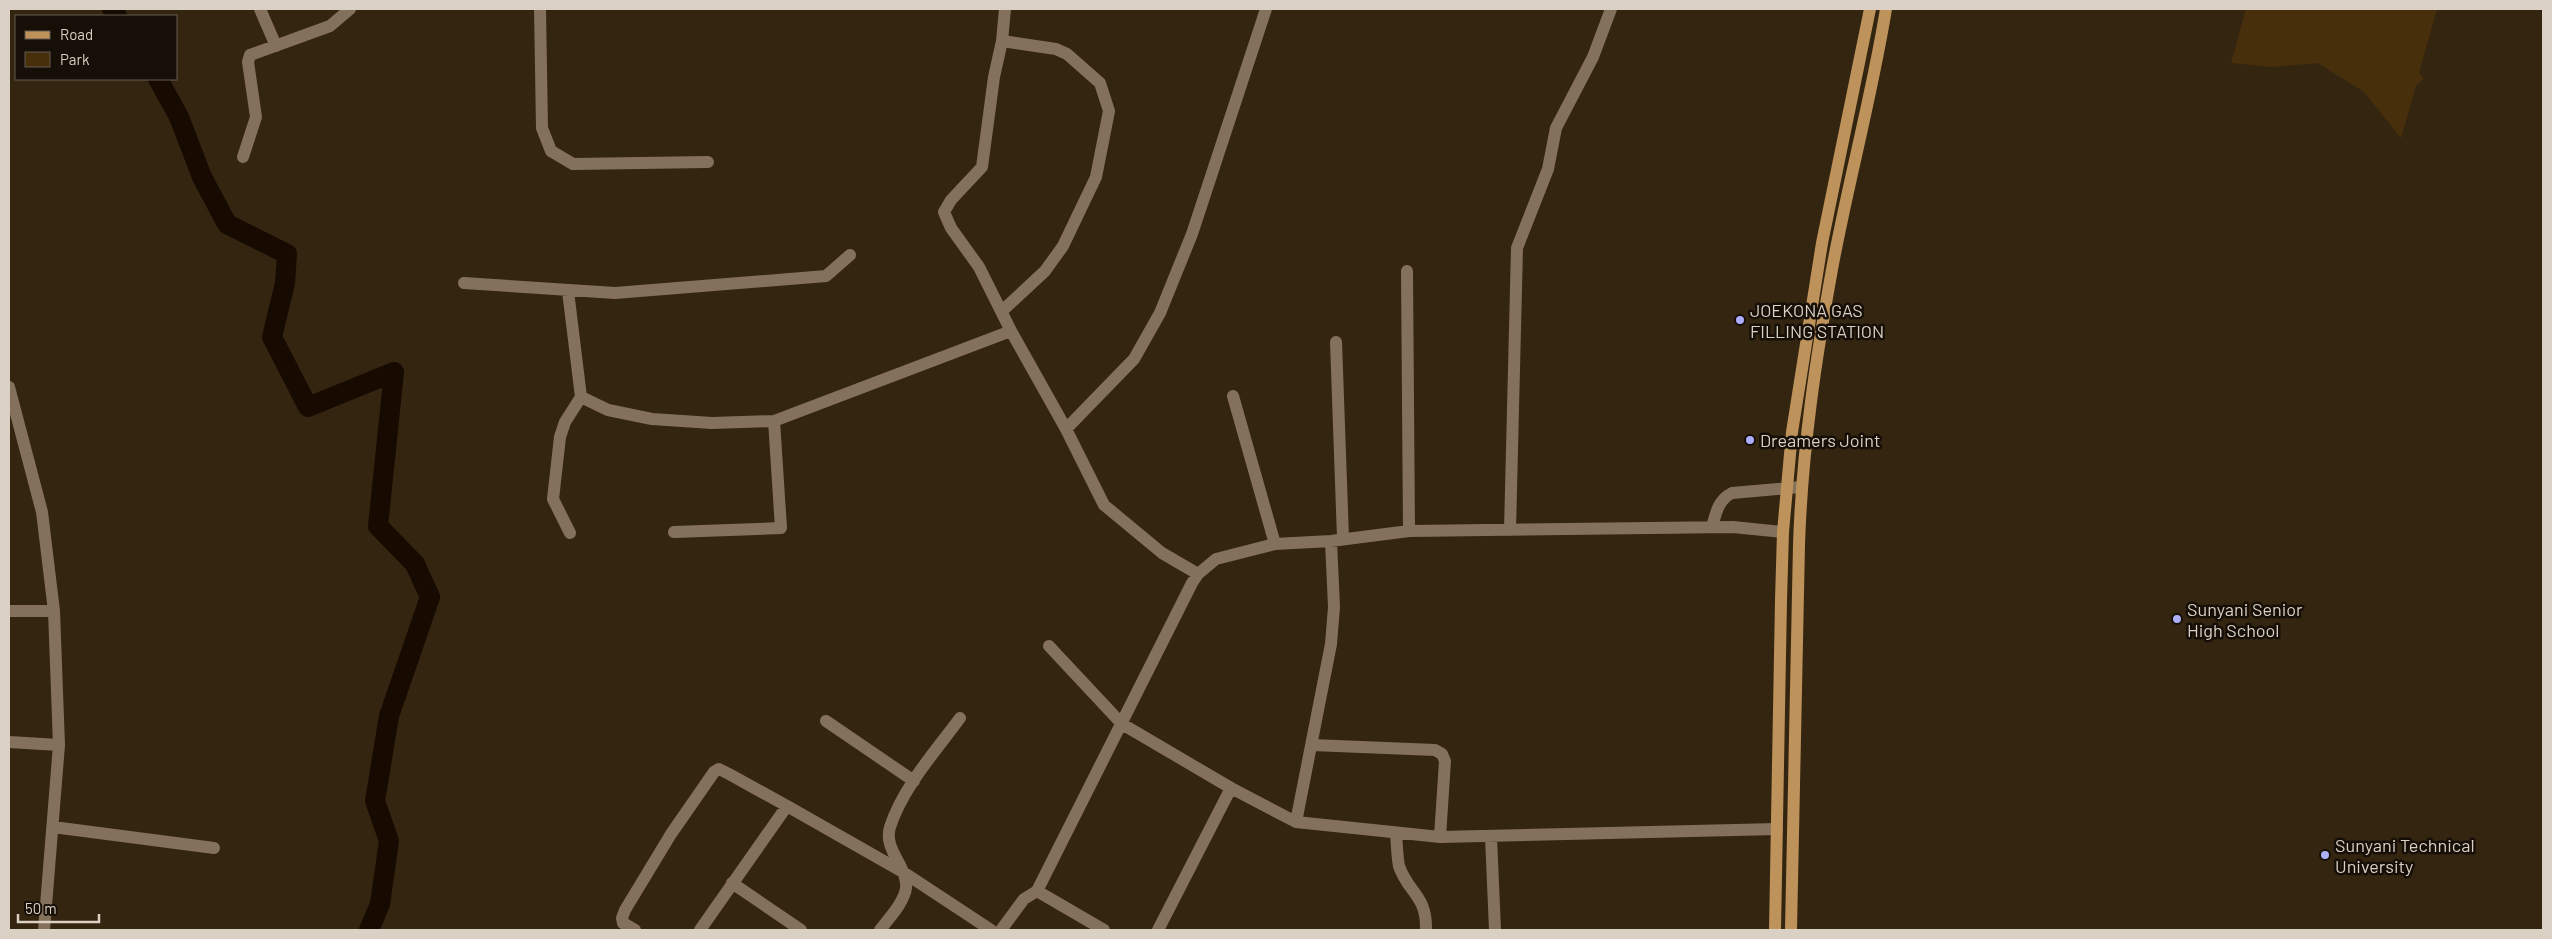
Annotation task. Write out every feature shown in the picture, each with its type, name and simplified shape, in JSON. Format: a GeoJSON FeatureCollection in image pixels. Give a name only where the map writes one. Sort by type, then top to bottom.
{"type":"FeatureCollection","features":[{"type":"Feature","properties":{"kind":"main road"},"geometry":{"type":"LineString","coordinates":[[1775,930],[1783,532],[1792,432],[1809,316],[1841,142],[1870,9]]}},
{"type":"Feature","properties":{"kind":"main road"},"geometry":{"type":"LineString","coordinates":[[1791,930],[1801,487],[1809,414],[1834,263],[1877,64],[1886,9]]}},
{"type":"Feature","properties":{"kind":"street"},"geometry":{"type":"LineString","coordinates":[[260,9],[276,46]]}},
{"type":"Feature","properties":{"kind":"street"},"geometry":{"type":"LineString","coordinates":[[243,157],[256,117],[248,62],[250,55],[330,26],[350,9]]}},
{"type":"Feature","properties":{"kind":"street"},"geometry":{"type":"LineString","coordinates":[[540,9],[542,128],[551,151],[573,164],[708,162]]}},
{"type":"Feature","properties":{"kind":"street"},"geometry":{"type":"LineString","coordinates":[[1004,9],[1002,41],[982,166],[950,200],[944,212],[951,228],[979,267],[1002,311],[1010,331],[1066,429],[1104,505],[1162,554],[1198,574]]}},
{"type":"Feature","properties":{"kind":"street"},"geometry":{"type":"LineString","coordinates":[[1066,429],[1134,359],[1160,313],[1192,234],[1266,9]]}},
{"type":"Feature","properties":{"kind":"street"},"geometry":{"type":"LineString","coordinates":[[1510,530],[1517,248],[1548,169],[1556,128],[1593,57],[1611,9]]}},
{"type":"Feature","properties":{"kind":"street"},"geometry":{"type":"LineString","coordinates":[[1002,41],[1056,49],[1067,54],[1100,83],[1109,110],[1096,177],[1063,246],[1045,271],[1002,311]]}},
{"type":"Feature","properties":{"kind":"street"},"geometry":{"type":"LineString","coordinates":[[464,283],[616,293],[826,276],[850,255]]}},
{"type":"Feature","properties":{"kind":"street"},"geometry":{"type":"LineString","coordinates":[[1406,271],[1410,531]]}},
{"type":"Feature","properties":{"kind":"street"},"geometry":{"type":"LineString","coordinates":[[568,291],[581,397],[565,422],[560,437],[553,499],[570,533]]}},
{"type":"Feature","properties":{"kind":"street"},"geometry":{"type":"LineString","coordinates":[[581,397],[608,410],[652,419],[712,423],[774,421],[1010,331]]}},
{"type":"Feature","properties":{"kind":"street"},"geometry":{"type":"LineString","coordinates":[[1296,822],[1331,644],[1337,540],[1336,342]]}},
{"type":"Feature","properties":{"kind":"street"},"geometry":{"type":"LineString","coordinates":[[9,387],[42,512],[54,611],[59,745],[44,930]]}},
{"type":"Feature","properties":{"kind":"street"},"geometry":{"type":"LineString","coordinates":[[1233,396],[1275,544]]}},
{"type":"Feature","properties":{"kind":"street"},"geometry":{"type":"LineString","coordinates":[[674,532],[781,528],[774,421]]}},
{"type":"Feature","properties":{"kind":"street"},"geometry":{"type":"LineString","coordinates":[[1712,527],[1720,502],[1732,493],[1801,487]]}},
{"type":"Feature","properties":{"kind":"street"},"geometry":{"type":"LineString","coordinates":[[1001,930],[1024,899],[1036,891],[1198,574],[1216,559],[1275,544],[1337,540],[1410,531],[1712,527],[1783,532]]}},
{"type":"Feature","properties":{"kind":"street"},"geometry":{"type":"LineString","coordinates":[[9,611],[54,611]]}},
{"type":"Feature","properties":{"kind":"street"},"geometry":{"type":"LineString","coordinates":[[1049,646],[1122,724],[1231,788],[1296,822],[1396,834],[1440,837],[1778,829]]}},
{"type":"Feature","properties":{"kind":"street"},"geometry":{"type":"LineString","coordinates":[[880,930],[902,899],[906,888],[903,872],[890,849],[889,829],[914,781],[960,718]]}},
{"type":"Feature","properties":{"kind":"street"},"geometry":{"type":"LineString","coordinates":[[826,721],[914,781]]}},
{"type":"Feature","properties":{"kind":"street"},"geometry":{"type":"LineString","coordinates":[[9,742],[59,745]]}},
{"type":"Feature","properties":{"kind":"street"},"geometry":{"type":"LineString","coordinates":[[1312,746],[1435,750],[1442,754],[1446,761],[1440,837]]}},
{"type":"Feature","properties":{"kind":"street"},"geometry":{"type":"LineString","coordinates":[[635,930],[623,923],[622,918],[625,910],[680,820],[714,772],[719,769],[903,872],[991,930]]}},
{"type":"Feature","properties":{"kind":"street"},"geometry":{"type":"LineString","coordinates":[[1158,930],[1231,788]]}},
{"type":"Feature","properties":{"kind":"street"},"geometry":{"type":"LineString","coordinates":[[700,930],[787,806]]}},
{"type":"Feature","properties":{"kind":"street"},"geometry":{"type":"LineString","coordinates":[[53,827],[214,848]]}},
{"type":"Feature","properties":{"kind":"street"},"geometry":{"type":"LineString","coordinates":[[1396,834],[1399,866],[1405,878],[1422,900],[1427,915],[1426,930]]}},
{"type":"Feature","properties":{"kind":"street"},"geometry":{"type":"LineString","coordinates":[[1491,837],[1495,930]]}},
{"type":"Feature","properties":{"kind":"street"},"geometry":{"type":"LineString","coordinates":[[732,883],[801,930]]}},
{"type":"Feature","properties":{"kind":"street"},"geometry":{"type":"LineString","coordinates":[[1036,891],[1104,930]]}},
{"type":"Feature","properties":{"kind":"green space"},"geometry":{"type":"Polygon","coordinates":[[[2246,9],[2437,9],[2419,73],[2424,78],[2416,86],[2401,138],[2364,92],[2318,63],[2271,67],[2231,63],[2246,9]]]}},
{"type":"Feature","properties":{"kind":"waterway"},"geometry":{"type":"LineString","coordinates":[[112,9],[116,15]]}},
{"type":"Feature","properties":{"kind":"waterway"},"geometry":{"type":"LineString","coordinates":[[159,80],[179,117],[202,177],[227,224],[287,254],[285,283],[272,337],[308,407],[394,372],[378,526],[415,564],[430,597],[389,716],[375,801],[389,841],[380,904],[369,930]]}},
{"type":"Feature","properties":{"kind":"place","name":"JOEKONA GAS FILLING STATION"},"geometry":{"type":"Point","coordinates":[1740,320]}},
{"type":"Feature","properties":{"kind":"place","name":"Dreamers Joint"},"geometry":{"type":"Point","coordinates":[1750,440]}},
{"type":"Feature","properties":{"kind":"place","name":"Sunyani Senior High School"},"geometry":{"type":"Point","coordinates":[2177,619]}},
{"type":"Feature","properties":{"kind":"place","name":"Sunyani Technical University"},"geometry":{"type":"Point","coordinates":[2325,855]}}]}
